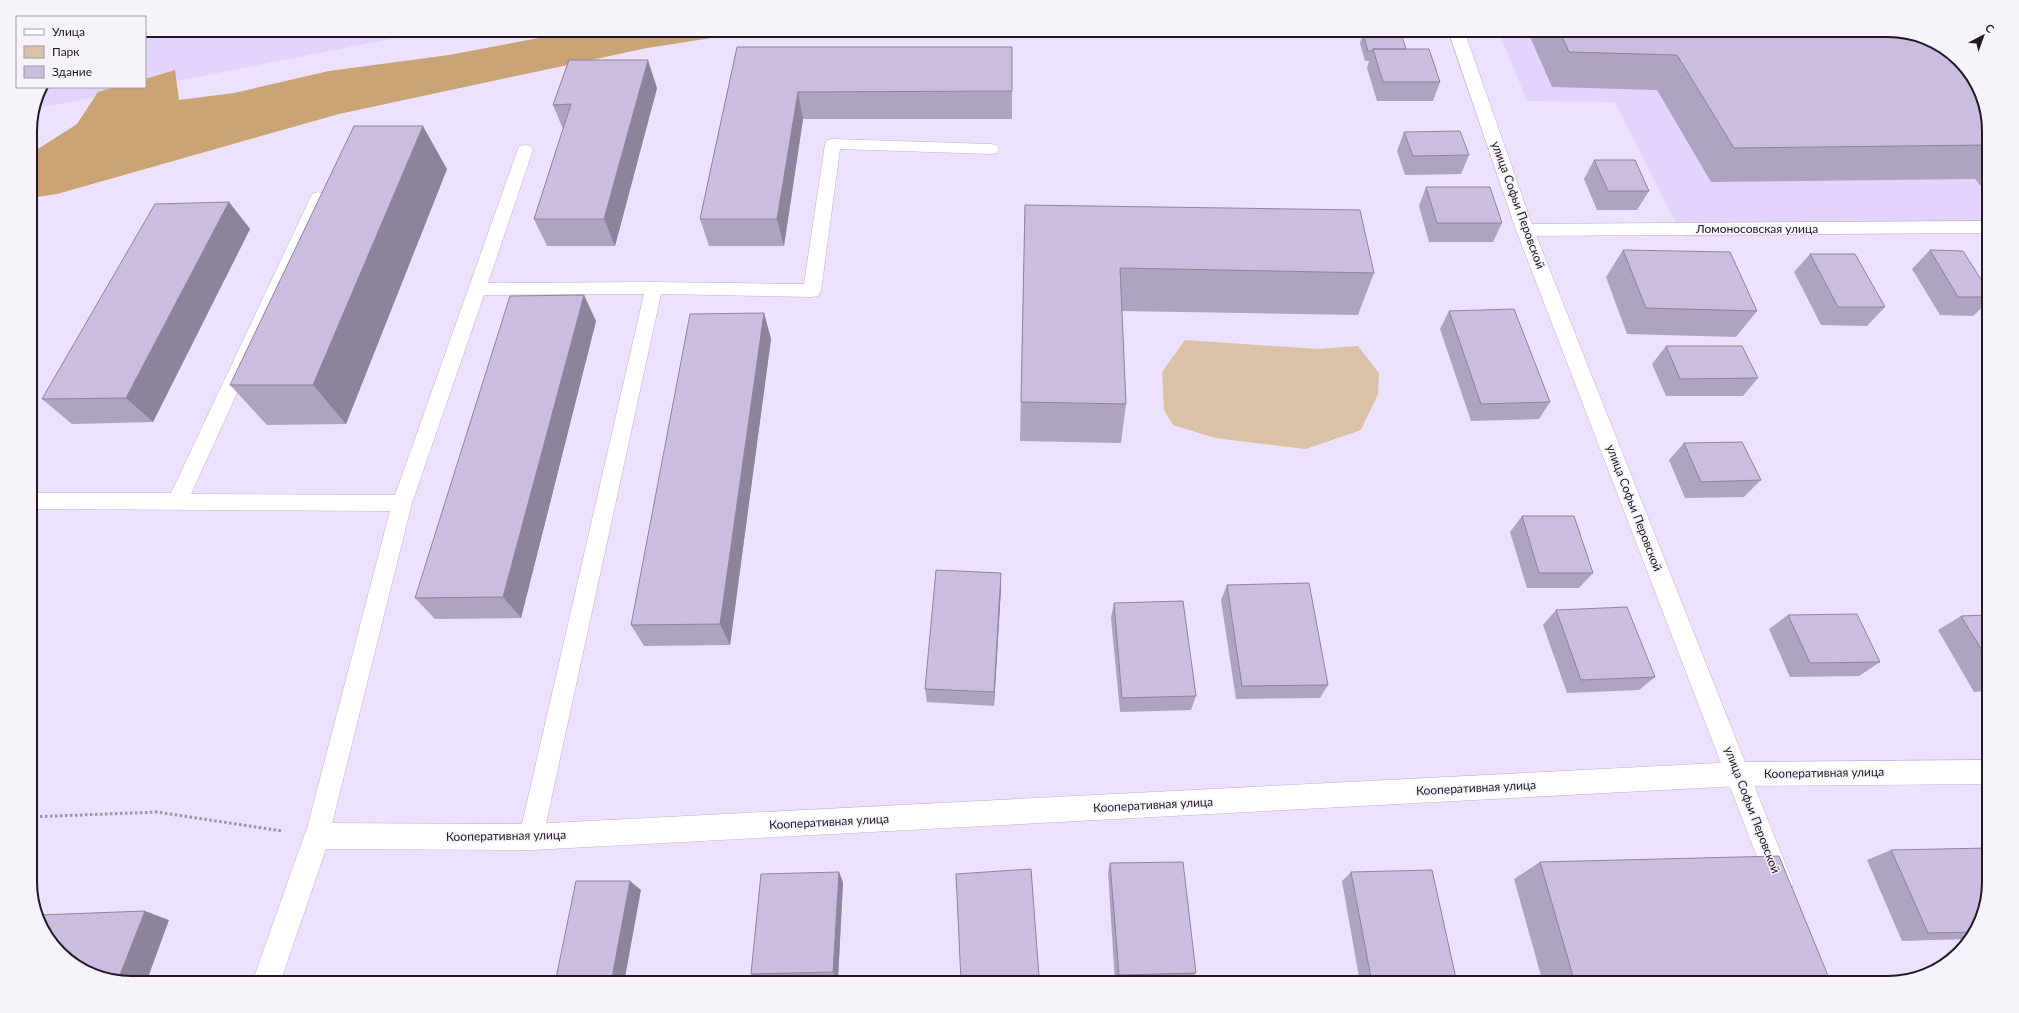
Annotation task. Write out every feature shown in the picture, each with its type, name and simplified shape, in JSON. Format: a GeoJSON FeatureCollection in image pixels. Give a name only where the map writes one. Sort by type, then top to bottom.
{"type":"FeatureCollection","features":[{"type":"Feature","properties":{"kind":"main road","name":"улица Софьи Перовской"},"geometry":{"type":"LineString","coordinates":[[1458,37],[1525,230],[1788,904]]}},
{"type":"Feature","properties":{"kind":"main road","name":"Ломоносовская улица"},"geometry":{"type":"LineString","coordinates":[[1525,230],[1982,227]]}},
{"type":"Feature","properties":{"kind":"main road","name":"Кооперативная улица"},"geometry":{"type":"LineString","coordinates":[[317,836],[531,838],[1738,774],[1982,772]]}},
{"type":"Feature","properties":{"kind":"main road"},"geometry":{"type":"LineString","coordinates":[[268,976],[317,836]]}},
{"type":"Feature","properties":{"kind":"lane"},"geometry":{"type":"LineString","coordinates":[[478,289],[654,288],[812,291],[833,144],[991,149]]}},
{"type":"Feature","properties":{"kind":"lane"},"geometry":{"type":"LineString","coordinates":[[317,836],[402,503],[478,289],[525,150]]}},
{"type":"Feature","properties":{"kind":"lane"},"geometry":{"type":"LineString","coordinates":[[177,502],[318,198]]}},
{"type":"Feature","properties":{"kind":"lane"},"geometry":{"type":"LineString","coordinates":[[531,838],[654,288]]}},
{"type":"Feature","properties":{"kind":"lane"},"geometry":{"type":"LineString","coordinates":[[37,501],[402,503]]}},
{"type":"Feature","properties":{"kind":"path"},"geometry":{"type":"LineString","coordinates":[[37,817],[157,812],[317,836]]}},
{"type":"Feature","properties":{"kind":"shaded area"},"geometry":{"type":"Polygon","coordinates":[[[146,37],[401,37],[146,87],[146,37]]]}},
{"type":"Feature","properties":{"kind":"shaded area"},"geometry":{"type":"Polygon","coordinates":[[[544,37],[718,37],[647,48],[339,114],[57,194],[37,197],[37,150],[77,124],[98,92],[112,88],[146,88],[146,79],[175,70],[179,100],[234,93],[329,71],[449,55],[544,37]]]}},
{"type":"Feature","properties":{"kind":"shaded area"},"geometry":{"type":"Polygon","coordinates":[[[1501,37],[1893,37],[1982,164],[1982,233],[1683,237],[1615,102],[1527,101],[1501,37]]]}},
{"type":"Feature","properties":{"kind":"shaded area"},"geometry":{"type":"Polygon","coordinates":[[[48,88],[141,88],[40,108],[48,88]]]}},
{"type":"Feature","properties":{"kind":"green space"},"geometry":{"type":"Polygon","coordinates":[[[1185,340],[1318,349],[1358,346],[1379,373],[1378,394],[1361,430],[1306,449],[1215,438],[1173,425],[1164,410],[1162,372],[1185,340]]]}},
{"type":"Feature","properties":{"kind":"building"},"geometry":{"type":"Polygon","coordinates":[[[1364,37],[1402,37],[1406,49],[1373,49],[1372,51],[1368,51],[1364,37]]]}},
{"type":"Feature","properties":{"kind":"building"},"geometry":{"type":"Polygon","coordinates":[[[1562,37],[1888,37],[1912,40],[1930,47],[1950,60],[1966,79],[1977,101],[1980,113],[1982,125],[1982,145],[1734,148],[1677,55],[1569,52],[1562,37]]]}},
{"type":"Feature","properties":{"kind":"building"},"geometry":{"type":"Polygon","coordinates":[[[737,47],[1012,47],[1012,91],[798,92],[777,219],[700,219],[737,47]]]}},
{"type":"Feature","properties":{"kind":"building"},"geometry":{"type":"Polygon","coordinates":[[[1373,49],[1429,49],[1440,82],[1383,82],[1373,49]]]}},
{"type":"Feature","properties":{"kind":"building"},"geometry":{"type":"Polygon","coordinates":[[[569,60],[648,60],[604,219],[534,219],[571,104],[553,105],[569,60]]]}},
{"type":"Feature","properties":{"kind":"building"},"geometry":{"type":"Polygon","coordinates":[[[354,126],[423,126],[313,385],[230,385],[354,126]]]}},
{"type":"Feature","properties":{"kind":"building"},"geometry":{"type":"Polygon","coordinates":[[[1460,131],[1469,155],[1413,156],[1404,132],[1460,131]]]}},
{"type":"Feature","properties":{"kind":"building"},"geometry":{"type":"Polygon","coordinates":[[[1594,160],[1635,160],[1649,191],[1608,191],[1594,160]]]}},
{"type":"Feature","properties":{"kind":"building"},"geometry":{"type":"Polygon","coordinates":[[[1426,187],[1490,187],[1502,223],[1437,223],[1426,187]]]}},
{"type":"Feature","properties":{"kind":"building"},"geometry":{"type":"Polygon","coordinates":[[[229,202],[126,398],[42,399],[155,204],[229,202]]]}},
{"type":"Feature","properties":{"kind":"building"},"geometry":{"type":"Polygon","coordinates":[[[1025,205],[1360,210],[1374,273],[1120,268],[1126,404],[1021,402],[1025,205]]]}},
{"type":"Feature","properties":{"kind":"building"},"geometry":{"type":"Polygon","coordinates":[[[1623,250],[1730,252],[1757,311],[1646,308],[1623,250]]]}},
{"type":"Feature","properties":{"kind":"building"},"geometry":{"type":"Polygon","coordinates":[[[1930,250],[1963,251],[1982,281],[1982,297],[1958,297],[1930,250]]]}},
{"type":"Feature","properties":{"kind":"building"},"geometry":{"type":"Polygon","coordinates":[[[1810,254],[1855,254],[1885,307],[1838,307],[1810,254]]]}},
{"type":"Feature","properties":{"kind":"building"},"geometry":{"type":"Polygon","coordinates":[[[584,295],[503,597],[415,598],[510,296],[584,295]]]}},
{"type":"Feature","properties":{"kind":"building"},"geometry":{"type":"Polygon","coordinates":[[[1514,309],[1550,402],[1481,404],[1449,311],[1514,309]]]}},
{"type":"Feature","properties":{"kind":"building"},"geometry":{"type":"Polygon","coordinates":[[[764,313],[720,624],[631,625],[690,314],[764,313]]]}},
{"type":"Feature","properties":{"kind":"building"},"geometry":{"type":"Polygon","coordinates":[[[1666,346],[1742,346],[1758,378],[1680,379],[1666,346]]]}},
{"type":"Feature","properties":{"kind":"building"},"geometry":{"type":"Polygon","coordinates":[[[1742,442],[1761,480],[1701,482],[1684,443],[1742,442]]]}},
{"type":"Feature","properties":{"kind":"building"},"geometry":{"type":"Polygon","coordinates":[[[1522,516],[1574,516],[1593,573],[1539,573],[1522,516]]]}},
{"type":"Feature","properties":{"kind":"building"},"geometry":{"type":"Polygon","coordinates":[[[936,570],[1001,573],[994,692],[925,689],[936,570]]]}},
{"type":"Feature","properties":{"kind":"building"},"geometry":{"type":"Polygon","coordinates":[[[1309,583],[1328,685],[1242,686],[1227,585],[1309,583]]]}},
{"type":"Feature","properties":{"kind":"building"},"geometry":{"type":"Polygon","coordinates":[[[1183,601],[1196,696],[1122,698],[1114,603],[1183,601]]]}},
{"type":"Feature","properties":{"kind":"building"},"geometry":{"type":"Polygon","coordinates":[[[1627,607],[1655,677],[1581,680],[1556,610],[1627,607]]]}},
{"type":"Feature","properties":{"kind":"building"},"geometry":{"type":"Polygon","coordinates":[[[1857,614],[1880,662],[1810,663],[1788,615],[1857,614]]]}},
{"type":"Feature","properties":{"kind":"building"},"geometry":{"type":"Polygon","coordinates":[[[1982,615],[1982,650],[1961,616],[1982,615]]]}},
{"type":"Feature","properties":{"kind":"building"},"geometry":{"type":"Polygon","coordinates":[[[1982,848],[1982,882],[1979,906],[1975,918],[1967,932],[1928,933],[1891,850],[1982,848]]]}},
{"type":"Feature","properties":{"kind":"building"},"geometry":{"type":"Polygon","coordinates":[[[1779,856],[1828,976],[1573,976],[1540,862],[1779,856]]]}},
{"type":"Feature","properties":{"kind":"building"},"geometry":{"type":"Polygon","coordinates":[[[1183,862],[1196,973],[1119,975],[1110,863],[1183,862]]]}},
{"type":"Feature","properties":{"kind":"building"},"geometry":{"type":"Polygon","coordinates":[[[1031,869],[1039,976],[961,976],[956,874],[1031,869]]]}},
{"type":"Feature","properties":{"kind":"building"},"geometry":{"type":"Polygon","coordinates":[[[1432,870],[1455,976],[1371,976],[1351,872],[1432,870]]]}},
{"type":"Feature","properties":{"kind":"building"},"geometry":{"type":"Polygon","coordinates":[[[839,872],[833,972],[751,974],[761,874],[839,872]]]}},
{"type":"Feature","properties":{"kind":"building"},"geometry":{"type":"Polygon","coordinates":[[[576,881],[630,881],[612,976],[556,976],[576,881]]]}},
{"type":"Feature","properties":{"kind":"building"},"geometry":{"type":"Polygon","coordinates":[[[145,911],[120,975],[95,969],[69,953],[53,934],[43,915],[145,911]]]}}]}
